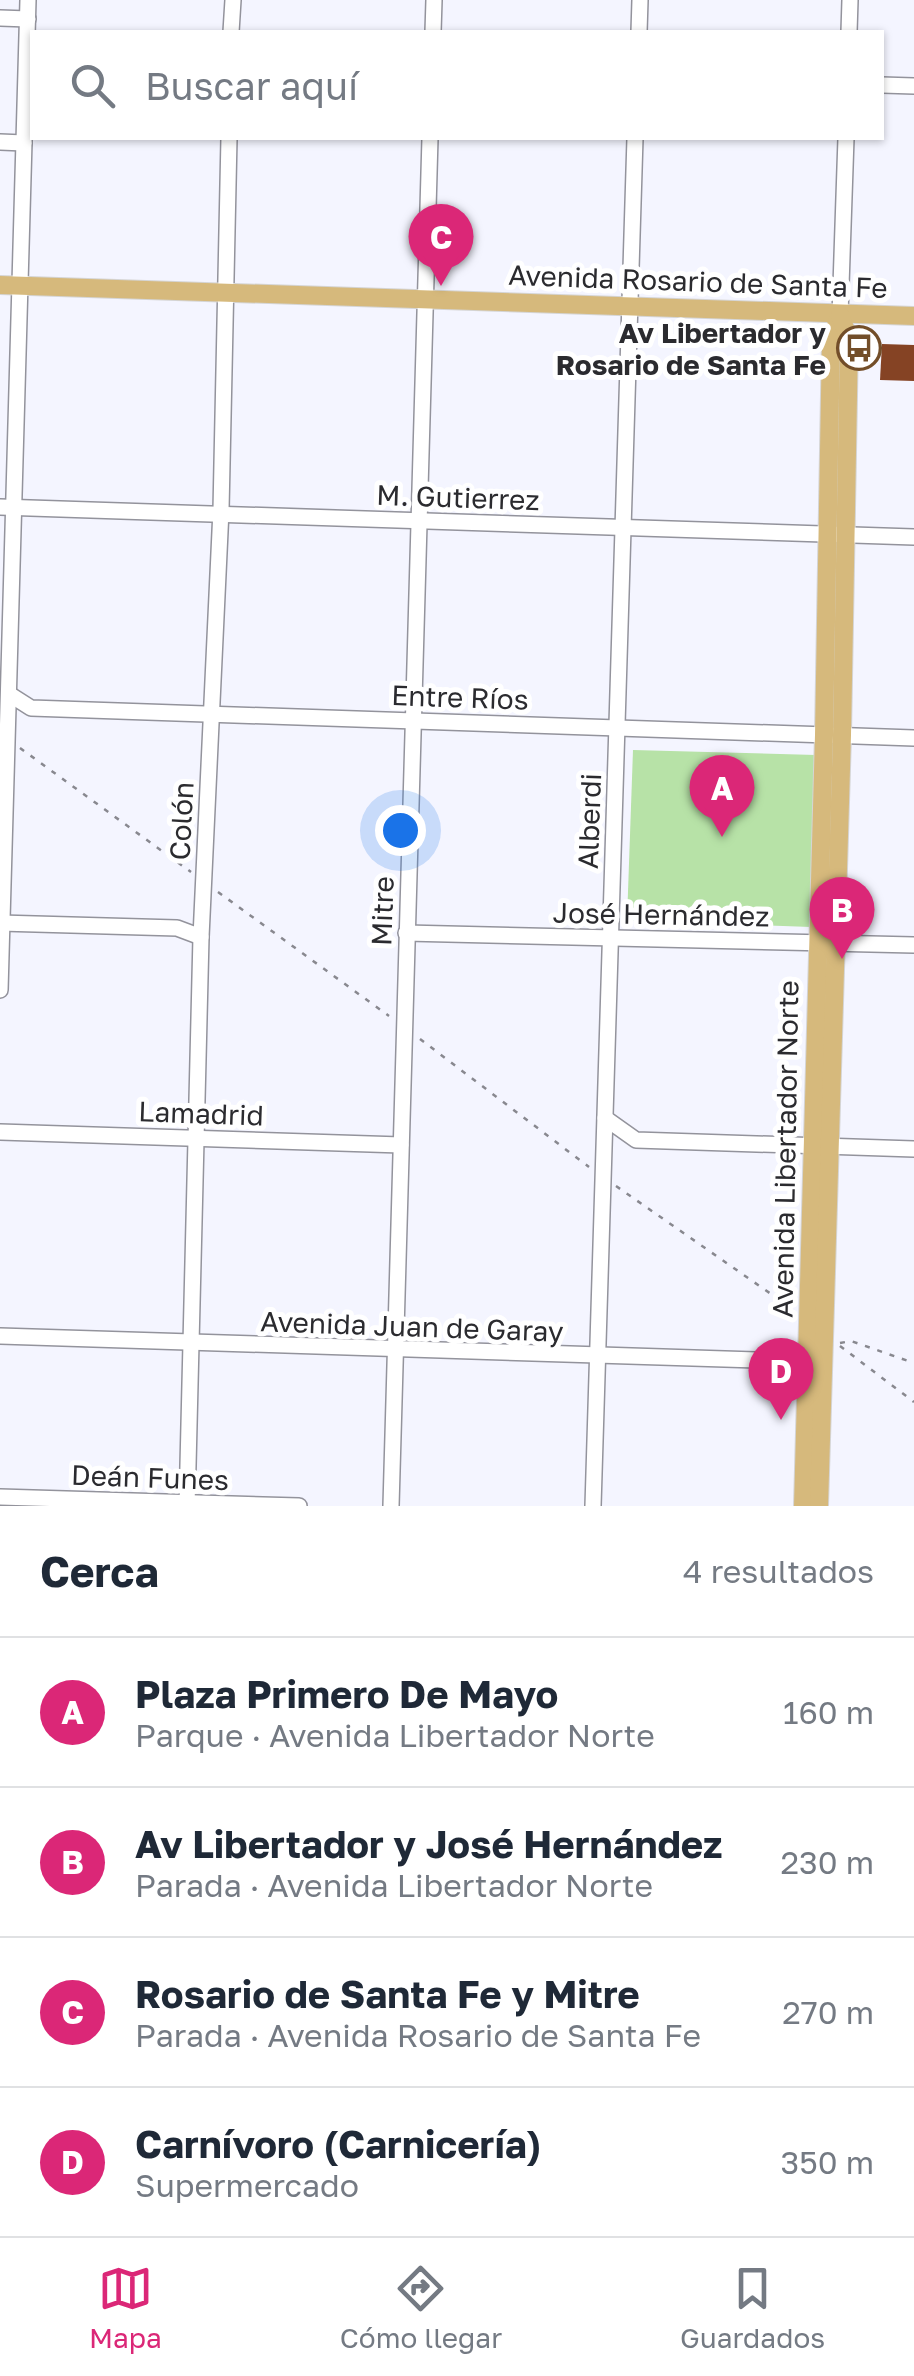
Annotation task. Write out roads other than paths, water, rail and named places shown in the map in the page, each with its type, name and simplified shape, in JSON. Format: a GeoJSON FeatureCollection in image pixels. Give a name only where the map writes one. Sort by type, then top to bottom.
{"type":"FeatureCollection","features":[{"type":"Feature","properties":{"kind":"main road","name":"Avenida Rosario de Santa Fe"},"geometry":{"type":"LineString","coordinates":[[0,284],[914,316]]}},
{"type":"Feature","properties":{"kind":"main road","name":"Avenida Libertador Norte"},"geometry":{"type":"LineString","coordinates":[[819,1506],[815,1362],[838,535],[831,338],[840,315]]}},
{"type":"Feature","properties":{"kind":"main road","name":"Avenida Libertador Norte"},"geometry":{"type":"LineString","coordinates":[[803,1506],[815,1362],[808,1322],[820,1147]]}},
{"type":"Feature","properties":{"kind":"street"},"geometry":{"type":"LineString","coordinates":[[0,990],[9,694],[7,508],[20,285],[28,0]]}},
{"type":"Feature","properties":{"kind":"street"},"geometry":{"type":"LineString","coordinates":[[232,0],[232,30]]}},
{"type":"Feature","properties":{"kind":"street"},"geometry":{"type":"LineString","coordinates":[[433,30],[434,0]]}},
{"type":"Feature","properties":{"kind":"street"},"geometry":{"type":"LineString","coordinates":[[638,30],[640,0]]}},
{"type":"Feature","properties":{"kind":"street"},"geometry":{"type":"LineString","coordinates":[[849,30],[850,0]]}},
{"type":"Feature","properties":{"kind":"street"},"geometry":{"type":"LineString","coordinates":[[0,18],[28,19]]}},
{"type":"Feature","properties":{"kind":"street"},"geometry":{"type":"LineString","coordinates":[[884,85],[914,86]]}},
{"type":"Feature","properties":{"kind":"street","name":"Colón"},"geometry":{"type":"LineString","coordinates":[[186,1504],[201,936],[221,514],[228,140]]}},
{"type":"Feature","properties":{"kind":"street","name":"Mitre"},"geometry":{"type":"LineString","coordinates":[[391,1506],[430,140]]}},
{"type":"Feature","properties":{"kind":"street","name":"Alberdi"},"geometry":{"type":"LineString","coordinates":[[593,1506],[635,140]]}},
{"type":"Feature","properties":{"kind":"street","name":"Avenida Libertador Norte"},"geometry":{"type":"LineString","coordinates":[[840,315],[846,140]]}},
{"type":"Feature","properties":{"kind":"street"},"geometry":{"type":"LineString","coordinates":[[0,142],[24,143]]}},
{"type":"Feature","properties":{"kind":"street","name":"M. Gutierrez"},"geometry":{"type":"LineString","coordinates":[[7,508],[914,537]]}},
{"type":"Feature","properties":{"kind":"street","name":"Entre Ríos"},"geometry":{"type":"LineString","coordinates":[[9,694],[31,708],[914,738]]}},
{"type":"Feature","properties":{"kind":"street"},"geometry":{"type":"LineString","coordinates":[[1,924],[177,928],[201,936]]}},
{"type":"Feature","properties":{"kind":"street","name":"José Hernández"},"geometry":{"type":"LineString","coordinates":[[406,933],[914,945]]}},
{"type":"Feature","properties":{"kind":"street"},"geometry":{"type":"LineString","coordinates":[[605,1118],[636,1140],[914,1149]]}},
{"type":"Feature","properties":{"kind":"street","name":"Lamadrid"},"geometry":{"type":"LineString","coordinates":[[0,1132],[401,1145]]}},
{"type":"Feature","properties":{"kind":"street","name":"Avenida Juan de Garay"},"geometry":{"type":"LineString","coordinates":[[0,1336],[815,1362]]}},
{"type":"Feature","properties":{"kind":"street","name":"Deán Funes"},"geometry":{"type":"LineString","coordinates":[[0,1497],[299,1506]]}},
{"type":"Feature","properties":{"kind":"place","name":"Rosario de Santa Fe y Mitre"},"geometry":{"type":"Point","coordinates":[441,286]}},
{"type":"Feature","properties":{"kind":"place","name":"Av Libertador y Rosario de Santa Fe"},"geometry":{"type":"Point","coordinates":[859,348]}},
{"type":"Feature","properties":{"kind":"place","name":"Plaza Primero De Mayo"},"geometry":{"type":"Point","coordinates":[722,837]}},
{"type":"Feature","properties":{"kind":"place","name":"Av Libertador y José Hernández"},"geometry":{"type":"Point","coordinates":[842,959]}},
{"type":"Feature","properties":{"kind":"place","name":"Carnívoro (Carnicería)"},"geometry":{"type":"Point","coordinates":[781,1420]}}]}
